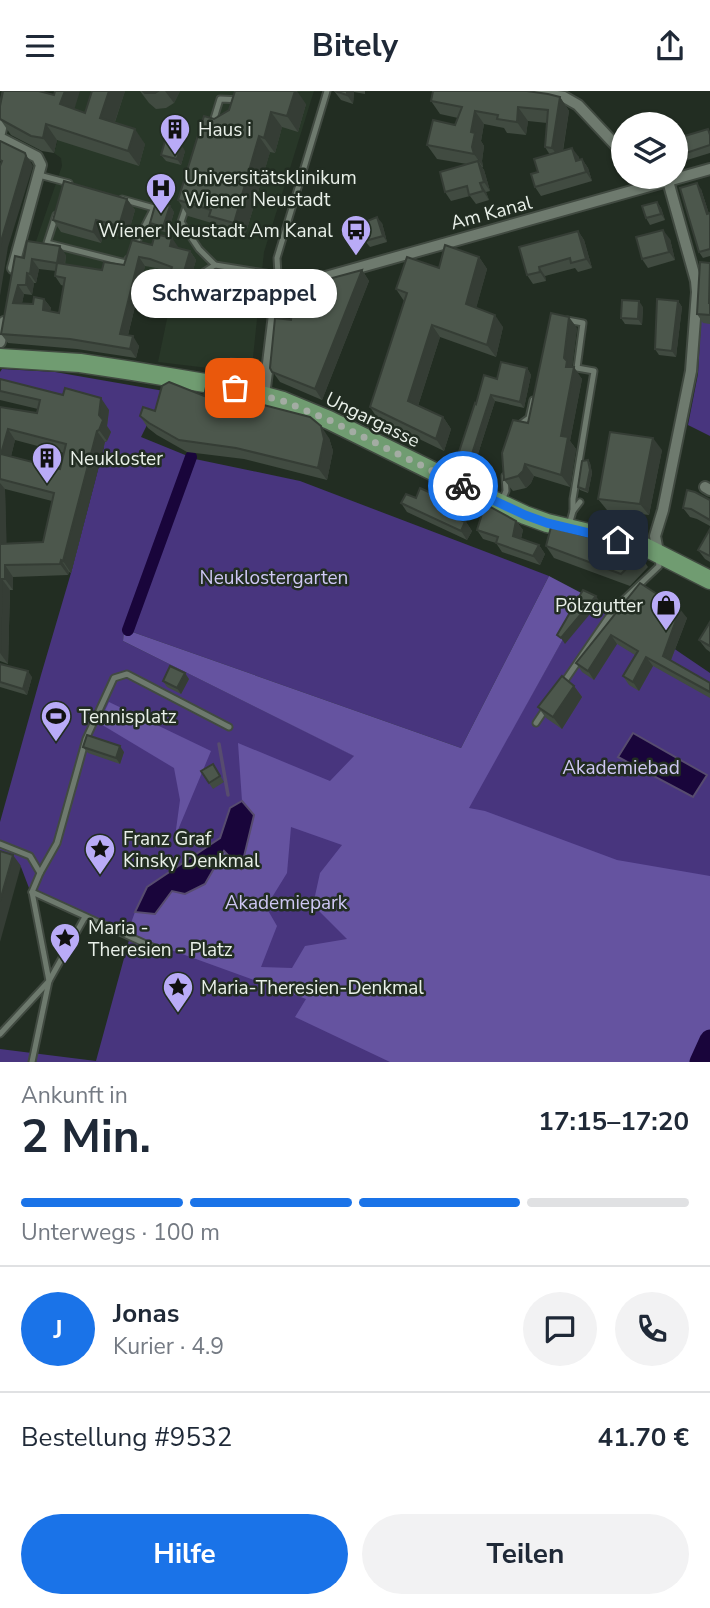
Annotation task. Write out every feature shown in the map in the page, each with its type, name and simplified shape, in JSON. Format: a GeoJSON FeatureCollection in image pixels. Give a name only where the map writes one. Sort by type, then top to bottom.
{"type":"FeatureCollection","features":[{"type":"Feature","properties":{"kind":"main road","name":"Ungargasse"},"geometry":{"type":"LineString","coordinates":[[0,358],[80,363],[120,369],[235,388],[283,401],[329,420],[500,504],[536,519],[570,520],[643,546],[710,580]]}},
{"type":"Feature","properties":{"kind":"street"},"geometry":{"type":"LineString","coordinates":[[9,91],[0,135],[37,157],[41,165],[15,257],[11,281]]}},
{"type":"Feature","properties":{"kind":"street"},"geometry":{"type":"LineString","coordinates":[[523,91],[564,97],[578,105],[611,140]]}},
{"type":"Feature","properties":{"kind":"street","name":"Am Kanal"},"geometry":{"type":"LineString","coordinates":[[688,175],[710,169]]}},
{"type":"Feature","properties":{"kind":"street","name":"Am Kanal"},"geometry":{"type":"LineString","coordinates":[[281,288],[620,189]]}},
{"type":"Feature","properties":{"kind":"street"},"geometry":{"type":"LineString","coordinates":[[658,552],[655,535],[663,510],[691,371],[697,292],[670,189]]}},
{"type":"Feature","properties":{"kind":"street"},"geometry":{"type":"LineString","coordinates":[[264,396],[276,298],[281,288]]}},
{"type":"Feature","properties":{"kind":"street"},"geometry":{"type":"LineString","coordinates":[[0,342],[6,306]]}},
{"type":"Feature","properties":{"kind":"lane"},"geometry":{"type":"LineString","coordinates":[[208,137],[221,91]]}},
{"type":"Feature","properties":{"kind":"lane"},"geometry":{"type":"LineString","coordinates":[[239,111],[243,91]]}},
{"type":"Feature","properties":{"kind":"lane"},"geometry":{"type":"LineString","coordinates":[[281,288],[277,258],[327,91]]}},
{"type":"Feature","properties":{"kind":"lane"},"geometry":{"type":"LineString","coordinates":[[220,99],[242,100]]}},
{"type":"Feature","properties":{"kind":"lane"},"geometry":{"type":"LineString","coordinates":[[211,125],[225,129]]}},
{"type":"Feature","properties":{"kind":"lane"},"geometry":{"type":"LineString","coordinates":[[39,175],[79,186]]}},
{"type":"Feature","properties":{"kind":"lane"},"geometry":{"type":"LineString","coordinates":[[63,194],[67,182]]}},
{"type":"Feature","properties":{"kind":"lane"},"geometry":{"type":"LineString","coordinates":[[190,194],[181,222],[199,249],[215,265],[278,275]]}},
{"type":"Feature","properties":{"kind":"lane"},"geometry":{"type":"LineString","coordinates":[[59,207],[47,243],[126,263],[155,208],[117,197]]}},
{"type":"Feature","properties":{"kind":"lane"},"geometry":{"type":"LineString","coordinates":[[155,274],[153,286],[194,301],[204,272],[215,265]]}},
{"type":"Feature","properties":{"kind":"lane"},"geometry":{"type":"LineString","coordinates":[[563,319],[583,323],[577,367],[594,371],[570,520]]}},
{"type":"Feature","properties":{"kind":"lane"},"geometry":{"type":"LineString","coordinates":[[518,426],[529,418],[535,393]]}},
{"type":"Feature","properties":{"kind":"lane"},"geometry":{"type":"LineString","coordinates":[[514,439],[520,415]]}},
{"type":"Feature","properties":{"kind":"lane"},"geometry":{"type":"LineString","coordinates":[[500,504],[506,491],[505,464]]}},
{"type":"Feature","properties":{"kind":"lane"},"geometry":{"type":"LineString","coordinates":[[570,520],[580,502]]}},
{"type":"Feature","properties":{"kind":"lane"},"geometry":{"type":"LineString","coordinates":[[559,689],[614,610],[659,566],[658,552]]}},
{"type":"Feature","properties":{"kind":"lane"},"geometry":{"type":"LineString","coordinates":[[32,1062],[49,981],[32,892],[57,843],[86,739],[114,678],[127,674],[229,727]]}},
{"type":"Feature","properties":{"kind":"lane"},"geometry":{"type":"LineString","coordinates":[[536,723],[552,701]]}},
{"type":"Feature","properties":{"kind":"lane"},"geometry":{"type":"LineString","coordinates":[[0,844],[30,856],[40,873]]}},
{"type":"Feature","properties":{"kind":"lane"},"geometry":{"type":"LineString","coordinates":[[32,892],[159,950]]}},
{"type":"Feature","properties":{"kind":"lane"},"geometry":{"type":"LineString","coordinates":[[0,1034],[49,981],[85,917]]}},
{"type":"Feature","properties":{"kind":"shaded area","name":"Universitätsklinikum Wiener Neustadt"},"geometry":{"type":"Polygon","coordinates":[[[71,91],[314,91],[264,252],[253,378],[241,377],[242,372],[158,362],[172,295],[142,285],[73,274],[33,250],[62,166],[61,158],[54,153],[71,91]]]}},
{"type":"Feature","properties":{"kind":"shaded area"},"geometry":{"type":"Polygon","coordinates":[[[549,576],[587,596],[469,808],[485,811],[617,860],[710,876],[710,1062],[390,1062],[295,1017],[306,999],[127,934],[135,912],[155,914],[172,891],[205,884],[224,851],[240,868],[254,815],[242,801],[238,743],[330,781],[354,756],[123,641],[124,629],[461,748],[549,576]],[[291,827],[287,873],[266,907],[277,926],[261,967],[292,968],[305,946],[347,939],[313,905],[320,873],[342,845],[291,827]]]}},
{"type":"Feature","properties":{"kind":"shaded area"},"geometry":{"type":"Polygon","coordinates":[[[109,702],[211,751],[175,837],[180,800],[174,768],[99,723],[109,702]]]}},
{"type":"Feature","properties":{"kind":"shaded area"},"geometry":{"type":"Polygon","coordinates":[[[633,733],[707,775],[693,797],[618,757],[633,733]]]}},
{"type":"Feature","properties":{"kind":"shaded area"},"geometry":{"type":"Polygon","coordinates":[[[242,801],[254,815],[241,869],[224,851],[205,884],[185,894],[172,891],[155,914],[135,912],[147,887],[220,838],[230,808],[242,801]]]}},
{"type":"Feature","properties":{"kind":"green space"},"geometry":{"type":"Polygon","coordinates":[[[710,264],[710,436],[688,425],[698,374],[703,285],[699,267],[710,264]]]}},
{"type":"Feature","properties":{"kind":"green space","name":"Akademiepark"},"geometry":{"type":"Polygon","coordinates":[[[2,369],[55,372],[164,391],[141,437],[195,459],[300,481],[549,576],[461,748],[124,629],[123,641],[355,756],[468,808],[587,596],[626,616],[710,673],[710,1062],[0,1062],[0,1049],[96,1061],[129,940],[127,934],[29,888],[21,867],[0,861],[0,822],[71,573],[104,447],[101,444],[107,441],[0,388],[2,369]]]}},
{"type":"Feature","properties":{"kind":"building"},"geometry":{"type":"Polygon","coordinates":[[[3,91],[39,91],[54,95],[55,91],[65,91],[60,104],[85,113],[92,91],[109,91],[100,118],[135,129],[128,151],[46,124],[43,138],[31,136],[0,119],[3,91]]]}},
{"type":"Feature","properties":{"kind":"building"},"geometry":{"type":"Polygon","coordinates":[[[235,91],[295,91],[287,116],[271,112],[264,138],[259,136],[234,223],[209,216],[211,210],[178,200],[204,116],[214,119],[229,110],[235,91]]]}},
{"type":"Feature","properties":{"kind":"building"},"geometry":{"type":"Polygon","coordinates":[[[433,91],[527,91],[560,97],[552,148],[545,147],[548,110],[518,107],[517,122],[497,119],[498,115],[475,111],[471,132],[475,133],[472,147],[474,154],[427,145],[433,120],[455,125],[462,107],[431,101],[433,91]]]}},
{"type":"Feature","properties":{"kind":"building"},"geometry":{"type":"Polygon","coordinates":[[[708,129],[710,145],[688,152],[688,135],[708,129]]]}},
{"type":"Feature","properties":{"kind":"building"},"geometry":{"type":"Polygon","coordinates":[[[0,141],[26,156],[0,248],[2,161],[0,141]]]}},
{"type":"Feature","properties":{"kind":"building"},"geometry":{"type":"Polygon","coordinates":[[[165,141],[181,144],[177,159],[161,155],[165,141]]]}},
{"type":"Feature","properties":{"kind":"building"},"geometry":{"type":"Polygon","coordinates":[[[572,148],[576,161],[582,159],[586,172],[535,187],[531,174],[538,172],[534,159],[572,148]]]}},
{"type":"Feature","properties":{"kind":"building"},"geometry":{"type":"Polygon","coordinates":[[[478,161],[484,182],[480,183],[483,191],[469,195],[467,186],[445,192],[440,172],[478,161]]]}},
{"type":"Feature","properties":{"kind":"building"},"geometry":{"type":"Polygon","coordinates":[[[64,181],[127,199],[119,226],[96,220],[93,232],[53,220],[64,181]]]}},
{"type":"Feature","properties":{"kind":"building"},"geometry":{"type":"Polygon","coordinates":[[[697,183],[707,214],[710,213],[710,249],[699,252],[680,189],[688,189],[688,186],[697,183]]]}},
{"type":"Feature","properties":{"kind":"building"},"geometry":{"type":"Polygon","coordinates":[[[156,202],[170,206],[163,227],[150,223],[156,202]]]}},
{"type":"Feature","properties":{"kind":"building"},"geometry":{"type":"Polygon","coordinates":[[[657,202],[661,214],[646,218],[642,206],[657,202]]]}},
{"type":"Feature","properties":{"kind":"building"},"geometry":{"type":"Polygon","coordinates":[[[377,217],[383,236],[365,241],[360,224],[377,217]]]}},
{"type":"Feature","properties":{"kind":"building"},"geometry":{"type":"Polygon","coordinates":[[[663,230],[669,252],[642,259],[636,237],[663,230]]]}},
{"type":"Feature","properties":{"kind":"building"},"geometry":{"type":"Polygon","coordinates":[[[578,231],[586,259],[571,263],[570,258],[539,267],[540,272],[527,275],[519,247],[578,231]]]}},
{"type":"Feature","properties":{"kind":"building"},"geometry":{"type":"Polygon","coordinates":[[[155,234],[172,238],[170,246],[190,251],[181,282],[168,278],[172,267],[139,257],[120,334],[133,336],[130,349],[70,339],[1,334],[15,256],[24,258],[27,241],[60,246],[57,263],[102,270],[104,262],[124,265],[132,240],[152,245],[155,234]],[[32,259],[26,285],[18,285],[13,303],[33,304],[34,297],[44,299],[43,310],[59,313],[65,278],[55,276],[57,263],[32,259]]]}},
{"type":"Feature","properties":{"kind":"building"},"geometry":{"type":"Polygon","coordinates":[[[445,245],[479,257],[466,304],[495,315],[487,345],[432,325],[408,401],[443,417],[436,439],[370,407],[407,293],[396,289],[407,257],[439,268],[445,245]]]}},
{"type":"Feature","properties":{"kind":"building"},"geometry":{"type":"Polygon","coordinates":[[[700,262],[710,263],[710,315],[697,314],[700,262]]]}},
{"type":"Feature","properties":{"kind":"building"},"geometry":{"type":"Polygon","coordinates":[[[362,270],[315,389],[272,372],[270,368],[275,318],[291,320],[295,288],[362,270]]]}},
{"type":"Feature","properties":{"kind":"building"},"geometry":{"type":"Polygon","coordinates":[[[657,299],[678,301],[672,351],[655,349],[657,299]]]}},
{"type":"Feature","properties":{"kind":"building"},"geometry":{"type":"Polygon","coordinates":[[[622,300],[639,301],[638,319],[621,318],[622,300]]]}},
{"type":"Feature","properties":{"kind":"building"},"geometry":{"type":"Polygon","coordinates":[[[551,313],[569,317],[564,358],[567,361],[566,367],[574,367],[561,436],[568,437],[561,475],[525,464],[518,476],[504,480],[502,453],[513,420],[528,423],[551,313]]]}},
{"type":"Feature","properties":{"kind":"building"},"geometry":{"type":"Polygon","coordinates":[[[231,358],[250,361],[249,364],[253,364],[251,375],[239,374],[240,369],[229,367],[231,358]]]}},
{"type":"Feature","properties":{"kind":"building"},"geometry":{"type":"Polygon","coordinates":[[[501,362],[527,368],[520,402],[491,395],[472,454],[486,461],[481,473],[456,461],[484,375],[497,379],[501,362]]]}},
{"type":"Feature","properties":{"kind":"building","name":"Neukloster"},"geometry":{"type":"Polygon","coordinates":[[[0,379],[63,395],[65,388],[101,398],[99,415],[103,420],[97,431],[63,561],[61,560],[60,564],[5,565],[5,579],[2,579],[0,653],[0,544],[43,542],[54,493],[0,479],[0,407],[37,413],[40,400],[0,391],[0,379]],[[8,429],[1,454],[60,469],[66,444],[8,429]]]}},
{"type":"Feature","properties":{"kind":"building"},"geometry":{"type":"Polygon","coordinates":[[[169,382],[204,396],[206,387],[249,394],[248,401],[310,417],[321,426],[324,439],[318,468],[236,448],[179,440],[149,423],[140,416],[143,407],[155,411],[162,386],[169,382]]]}},
{"type":"Feature","properties":{"kind":"building"},"geometry":{"type":"Polygon","coordinates":[[[610,432],[653,438],[640,504],[598,499],[610,432]]]}},
{"type":"Feature","properties":{"kind":"building"},"geometry":{"type":"Polygon","coordinates":[[[588,460],[590,470],[586,490],[578,487],[582,461],[588,460]]]}},
{"type":"Feature","properties":{"kind":"building"},"geometry":{"type":"Polygon","coordinates":[[[420,488],[461,510],[457,518],[465,522],[461,531],[401,503],[406,494],[416,498],[420,488]]]}},
{"type":"Feature","properties":{"kind":"building"},"geometry":{"type":"Polygon","coordinates":[[[687,490],[710,500],[710,520],[691,509],[683,508],[687,490]]]}},
{"type":"Feature","properties":{"kind":"building"},"geometry":{"type":"Polygon","coordinates":[[[485,504],[516,521],[513,536],[539,545],[533,556],[496,543],[498,537],[477,530],[485,504]]]}},
{"type":"Feature","properties":{"kind":"building"},"geometry":{"type":"Polygon","coordinates":[[[551,527],[612,543],[640,555],[621,574],[546,546],[551,527]]]}},
{"type":"Feature","properties":{"kind":"building"},"geometry":{"type":"Polygon","coordinates":[[[710,529],[710,556],[698,550],[710,529]]]}},
{"type":"Feature","properties":{"kind":"building"},"geometry":{"type":"Polygon","coordinates":[[[640,583],[680,609],[663,656],[710,683],[710,692],[646,657],[633,682],[623,676],[638,651],[611,635],[588,671],[576,663],[640,583]]]}},
{"type":"Feature","properties":{"kind":"building"},"geometry":{"type":"Polygon","coordinates":[[[583,590],[596,596],[561,638],[557,635],[583,590]]]}},
{"type":"Feature","properties":{"kind":"building"},"geometry":{"type":"Polygon","coordinates":[[[710,622],[710,646],[699,640],[710,622]]]}},
{"type":"Feature","properties":{"kind":"building"},"geometry":{"type":"Polygon","coordinates":[[[0,664],[28,671],[23,689],[0,682],[0,664]]]}},
{"type":"Feature","properties":{"kind":"building"},"geometry":{"type":"Polygon","coordinates":[[[170,666],[185,673],[177,688],[163,681],[170,666]]]}},
{"type":"Feature","properties":{"kind":"building"},"geometry":{"type":"Polygon","coordinates":[[[562,676],[574,686],[553,717],[538,707],[562,676]]]}},
{"type":"Feature","properties":{"kind":"building"},"geometry":{"type":"Polygon","coordinates":[[[87,735],[120,746],[116,758],[83,747],[87,735]]]}},
{"type":"Feature","properties":{"kind":"building"},"geometry":{"type":"Polygon","coordinates":[[[213,764],[220,776],[209,783],[201,771],[213,764]]]}},
{"type":"Feature","properties":{"kind":"building"},"geometry":{"type":"Polygon","coordinates":[[[0,851],[13,855],[0,901],[0,851]]]}},
{"type":"Feature","properties":{"kind":"waterway"},"geometry":{"type":"LineString","coordinates":[[128,630],[191,457]]}},
{"type":"Feature","properties":{"kind":"waterway"},"geometry":{"type":"LineString","coordinates":[[219,744],[228,795]]}},
{"type":"Feature","properties":{"kind":"waterway"},"geometry":{"type":"LineString","coordinates":[[700,1062],[710,1040]]}},
{"type":"Feature","properties":{"kind":"way so far"},"geometry":{"type":"LineString","coordinates":[[235,388],[283,401],[329,420],[463,486]]}},
{"type":"Feature","properties":{"kind":"place","name":"Haus i"},"geometry":{"type":"Point","coordinates":[175,156]}},
{"type":"Feature","properties":{"kind":"place","name":"Universitätsklinikum Wiener Neustadt"},"geometry":{"type":"Point","coordinates":[161,215]}},
{"type":"Feature","properties":{"kind":"place","name":"Wiener Neustadt Am Kanal"},"geometry":{"type":"Point","coordinates":[356,257]}},
{"type":"Feature","properties":{"kind":"place","name":"Schwarzpappel"},"geometry":{"type":"Point","coordinates":[235,388]}},
{"type":"Feature","properties":{"kind":"place","name":"Neukloster"},"geometry":{"type":"Point","coordinates":[47,485]}},
{"type":"Feature","properties":{"kind":"place","name":"Pölzgutter"},"geometry":{"type":"Point","coordinates":[666,632]}},
{"type":"Feature","properties":{"kind":"place","name":"Tennisplatz"},"geometry":{"type":"Point","coordinates":[56,743]}},
{"type":"Feature","properties":{"kind":"place","name":"Franz Graf Kinsky Denkmal"},"geometry":{"type":"Point","coordinates":[100,876]}},
{"type":"Feature","properties":{"kind":"place","name":"Maria - Theresien - Platz"},"geometry":{"type":"Point","coordinates":[65,965]}},
{"type":"Feature","properties":{"kind":"place","name":"Maria-Theresien-Denkmal"},"geometry":{"type":"Point","coordinates":[178,1014]}},
{"type":"Feature","properties":{"kind":"route"},"geometry":{"type":"LineString","coordinates":[[463,486],[547,523],[618,540]]}},
{"type":"Feature","properties":{"kind":"park label","name":"Neuklostergarten"},"geometry":{"type":"Point","coordinates":[274,577]}},
{"type":"Feature","properties":{"kind":"park label","name":"Akademiebad"},"geometry":{"type":"Point","coordinates":[621,767]}}]}
